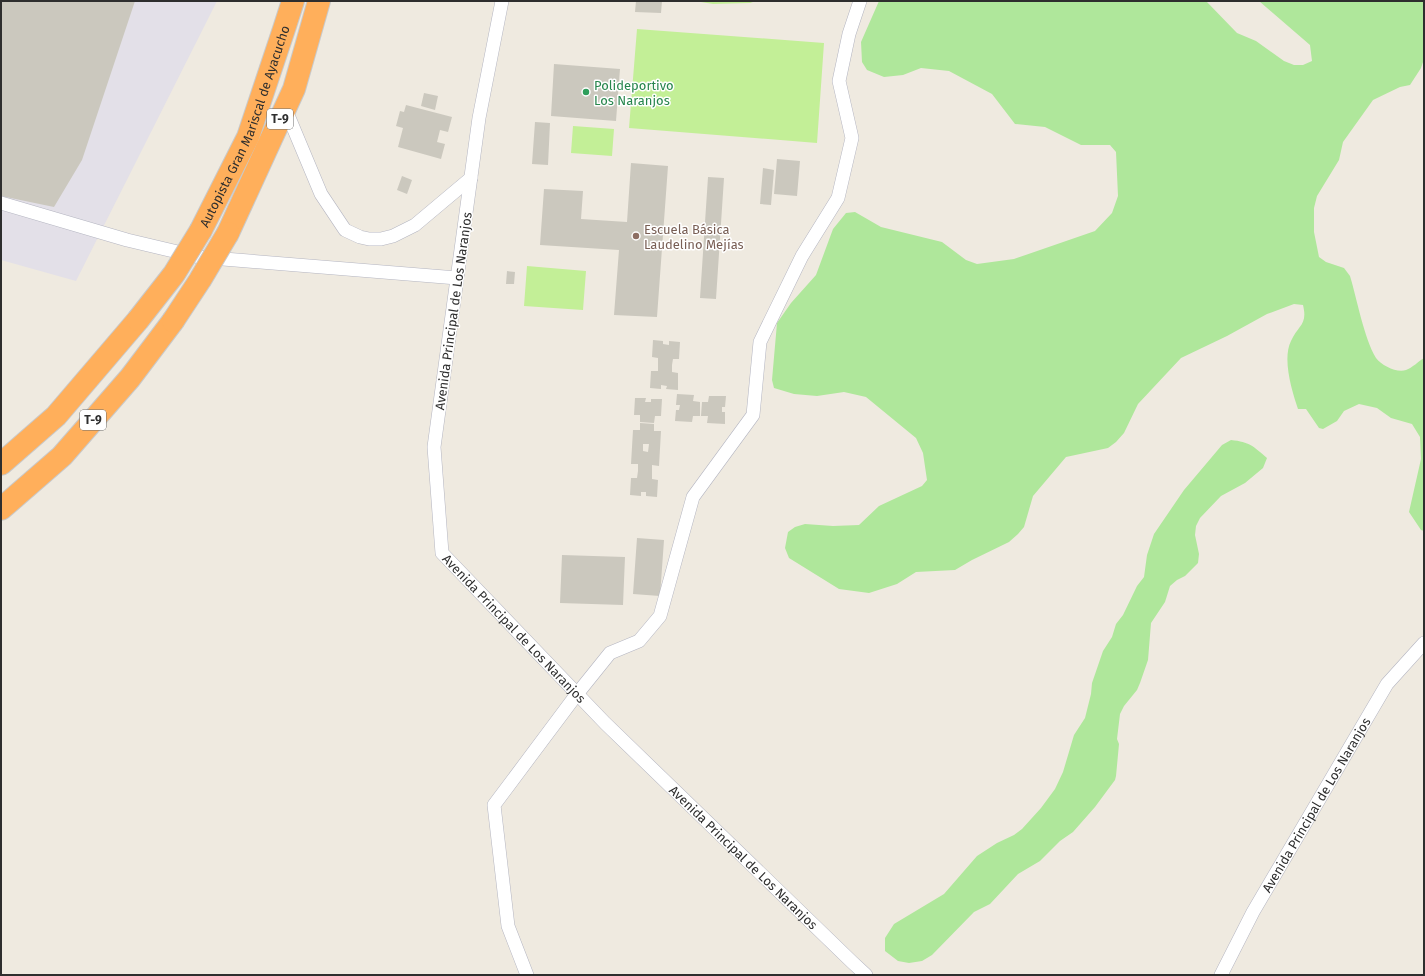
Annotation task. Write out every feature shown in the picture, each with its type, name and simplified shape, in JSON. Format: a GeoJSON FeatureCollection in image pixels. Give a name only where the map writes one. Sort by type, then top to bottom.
{"type":"FeatureCollection","features":[{"type":"Feature","properties":{"kind":"highway","name":"Autopista Gran Mariscal de Ayacucho"},"geometry":{"type":"LineString","coordinates":[[1,464],[56,416],[138,320],[174,274],[201,230],[248,137],[293,1]]}},
{"type":"Feature","properties":{"kind":"highway","name":"Autopista Gran Mariscal de Ayacucho"},"geometry":{"type":"LineString","coordinates":[[1,509],[62,456],[130,378],[173,321],[200,280],[228,233],[294,89],[319,1]]}},
{"type":"Feature","properties":{"kind":"street","name":"Avenida Principal de Los Naranjos"},"geometry":{"type":"LineString","coordinates":[[502,1],[479,118],[434,447],[442,553],[578,694],[657,773],[866,975]]}},
{"type":"Feature","properties":{"kind":"street"},"geometry":{"type":"LineString","coordinates":[[527,975],[508,926],[494,805],[610,653],[639,641],[660,616],[692,497],[753,415],[760,342],[802,256],[838,198],[852,138],[839,80],[849,34],[860,1]]}},
{"type":"Feature","properties":{"kind":"street","name":"T-9"},"geometry":{"type":"LineString","coordinates":[[285,108],[322,194],[345,230],[360,237],[381,239],[393,236],[415,225],[471,178]]}},
{"type":"Feature","properties":{"kind":"street"},"geometry":{"type":"LineString","coordinates":[[1,203],[127,240],[199,257],[457,278]]}},
{"type":"Feature","properties":{"kind":"street","name":"Avenida Principal de Los Naranjos"},"geometry":{"type":"LineString","coordinates":[[1221,975],[1253,912],[1387,684],[1424,643]]}},
{"type":"Feature","properties":{"kind":"shaded area"},"geometry":{"type":"Polygon","coordinates":[[[1,1],[217,1],[76,281],[1,260],[1,1]]]}},
{"type":"Feature","properties":{"kind":"green space"},"geometry":{"type":"Polygon","coordinates":[[[695,1],[756,1],[750,3],[713,4],[695,1]]]}},
{"type":"Feature","properties":{"kind":"green space"},"geometry":{"type":"Polygon","coordinates":[[[879,1],[1206,1],[1237,33],[1256,41],[1284,61],[1294,65],[1303,65],[1312,61],[1310,45],[1259,1],[1424,1],[1424,59],[1421,68],[1410,85],[1400,87],[1373,100],[1343,142],[1339,160],[1317,196],[1314,208],[1314,232],[1319,257],[1326,262],[1344,268],[1350,276],[1364,329],[1376,358],[1382,364],[1390,368],[1402,371],[1411,368],[1424,358],[1424,531],[1421,530],[1409,512],[1421,459],[1420,437],[1412,424],[1391,418],[1377,408],[1359,404],[1344,411],[1337,421],[1323,429],[1319,428],[1306,409],[1298,409],[1289,375],[1287,357],[1288,348],[1291,341],[1302,324],[1304,312],[1303,305],[1294,304],[1267,314],[1227,336],[1181,358],[1138,404],[1124,433],[1116,442],[1108,448],[1066,457],[1033,496],[1024,527],[1018,534],[1009,542],[955,570],[916,572],[897,584],[869,593],[839,589],[789,558],[785,548],[788,532],[795,527],[805,524],[833,526],[859,525],[879,506],[922,486],[927,480],[923,453],[916,438],[866,397],[844,392],[817,396],[794,394],[774,388],[772,380],[777,323],[791,303],[816,275],[833,229],[846,213],[855,212],[881,227],[942,242],[966,260],[977,264],[1014,259],[1095,231],[1112,213],[1118,196],[1116,152],[1110,145],[1081,145],[1045,127],[1015,124],[992,94],[949,71],[921,68],[903,75],[884,77],[867,70],[862,62],[861,42],[879,1]]]}},
{"type":"Feature","properties":{"kind":"green space"},"geometry":{"type":"Polygon","coordinates":[[[637,29],[824,43],[817,143],[629,128],[637,29]]]}},
{"type":"Feature","properties":{"kind":"green space"},"geometry":{"type":"Polygon","coordinates":[[[573,126],[614,129],[612,156],[571,153],[573,126]]]}},
{"type":"Feature","properties":{"kind":"green space"},"geometry":{"type":"Polygon","coordinates":[[[527,266],[586,271],[583,310],[524,306],[527,266]]]}},
{"type":"Feature","properties":{"kind":"green space"},"geometry":{"type":"Polygon","coordinates":[[[1231,440],[1251,445],[1267,458],[1263,468],[1245,483],[1221,496],[1200,518],[1196,526],[1195,535],[1199,554],[1198,563],[1185,576],[1170,586],[1165,602],[1151,623],[1148,660],[1140,683],[1137,690],[1124,706],[1120,714],[1117,739],[1119,744],[1115,780],[1095,807],[1073,832],[1060,841],[1040,861],[1018,874],[990,904],[974,912],[932,955],[922,961],[909,963],[898,961],[885,951],[885,938],[894,924],[944,894],[977,856],[1022,829],[1041,808],[1055,789],[1063,772],[1074,735],[1085,718],[1092,683],[1103,651],[1112,637],[1116,624],[1123,615],[1137,586],[1144,577],[1147,555],[1154,534],[1184,490],[1222,445],[1231,440]]]}},
{"type":"Feature","properties":{"kind":"building"},"geometry":{"type":"Polygon","coordinates":[[[1,1],[135,1],[82,160],[54,207],[1,196],[1,1]]]}},
{"type":"Feature","properties":{"kind":"building"},"geometry":{"type":"Polygon","coordinates":[[[636,1],[662,1],[661,13],[635,12],[636,1]]]}},
{"type":"Feature","properties":{"kind":"building"},"geometry":{"type":"Polygon","coordinates":[[[554,64],[620,69],[616,121],[551,116],[554,64]]]}},
{"type":"Feature","properties":{"kind":"building"},"geometry":{"type":"Polygon","coordinates":[[[424,93],[438,96],[435,110],[421,106],[424,93]]]}},
{"type":"Feature","properties":{"kind":"building"},"geometry":{"type":"Polygon","coordinates":[[[406,105],[452,117],[448,132],[440,130],[437,142],[445,144],[441,159],[398,147],[403,128],[396,126],[400,111],[404,112],[406,105]]]}},
{"type":"Feature","properties":{"kind":"building"},"geometry":{"type":"Polygon","coordinates":[[[535,122],[550,123],[548,165],[532,164],[535,122]]]}},
{"type":"Feature","properties":{"kind":"building"},"geometry":{"type":"Polygon","coordinates":[[[777,159],[800,161],[797,196],[774,194],[777,159]]]}},
{"type":"Feature","properties":{"kind":"building"},"geometry":{"type":"Polygon","coordinates":[[[631,163],[668,166],[657,317],[614,315],[619,250],[540,245],[544,189],[583,191],[581,219],[627,222],[631,163]]]}},
{"type":"Feature","properties":{"kind":"building"},"geometry":{"type":"Polygon","coordinates":[[[763,168],[774,170],[771,205],[760,204],[763,168]]]}},
{"type":"Feature","properties":{"kind":"building"},"geometry":{"type":"Polygon","coordinates":[[[402,176],[412,180],[407,194],[397,190],[402,176]]]}},
{"type":"Feature","properties":{"kind":"building"},"geometry":{"type":"Polygon","coordinates":[[[708,177],[724,178],[716,299],[700,298],[708,177]]]}},
{"type":"Feature","properties":{"kind":"building"},"geometry":{"type":"Polygon","coordinates":[[[507,271],[515,272],[514,284],[506,284],[507,271]]]}},
{"type":"Feature","properties":{"kind":"building"},"geometry":{"type":"Polygon","coordinates":[[[653,340],[663,341],[663,344],[669,345],[669,341],[680,342],[679,359],[673,359],[672,365],[672,372],[678,373],[678,390],[666,389],[667,386],[661,385],[661,389],[650,388],[651,371],[658,371],[658,358],[652,357],[653,340]]]}},
{"type":"Feature","properties":{"kind":"building"},"geometry":{"type":"Polygon","coordinates":[[[677,394],[694,395],[693,401],[700,402],[700,416],[693,416],[692,422],[675,421],[676,410],[679,410],[680,405],[676,405],[677,394]]]}},
{"type":"Feature","properties":{"kind":"building"},"geometry":{"type":"Polygon","coordinates":[[[709,396],[726,396],[725,407],[722,407],[722,412],[725,412],[725,424],[707,423],[708,416],[701,416],[702,402],[708,402],[709,396]]]}},
{"type":"Feature","properties":{"kind":"building"},"geometry":{"type":"Polygon","coordinates":[[[635,398],[646,398],[645,402],[651,402],[651,399],[662,399],[661,416],[655,416],[654,423],[640,422],[640,415],[634,415],[635,398]]]}},
{"type":"Feature","properties":{"kind":"building"},"geometry":{"type":"Polygon","coordinates":[[[640,423],[654,424],[654,431],[661,431],[659,466],[652,465],[652,479],[658,480],[657,497],[646,496],[646,492],[641,492],[641,496],[630,495],[631,478],[637,478],[638,471],[638,464],[631,464],[633,430],[640,430],[640,423]],[[643,444],[643,451],[648,452],[649,444],[643,444]]]}},
{"type":"Feature","properties":{"kind":"building"},"geometry":{"type":"Polygon","coordinates":[[[637,538],[664,540],[660,596],[633,594],[637,538]]]}},
{"type":"Feature","properties":{"kind":"building"},"geometry":{"type":"Polygon","coordinates":[[[562,555],[625,557],[623,605],[560,603],[562,555]]]}},
{"type":"Feature","properties":{"kind":"place","name":"Polideportivo Los Naranjos"},"geometry":{"type":"Point","coordinates":[586,92]}},
{"type":"Feature","properties":{"kind":"place","name":"Escuela Básica Laudelino Mejías"},"geometry":{"type":"Point","coordinates":[636,236]}}]}
